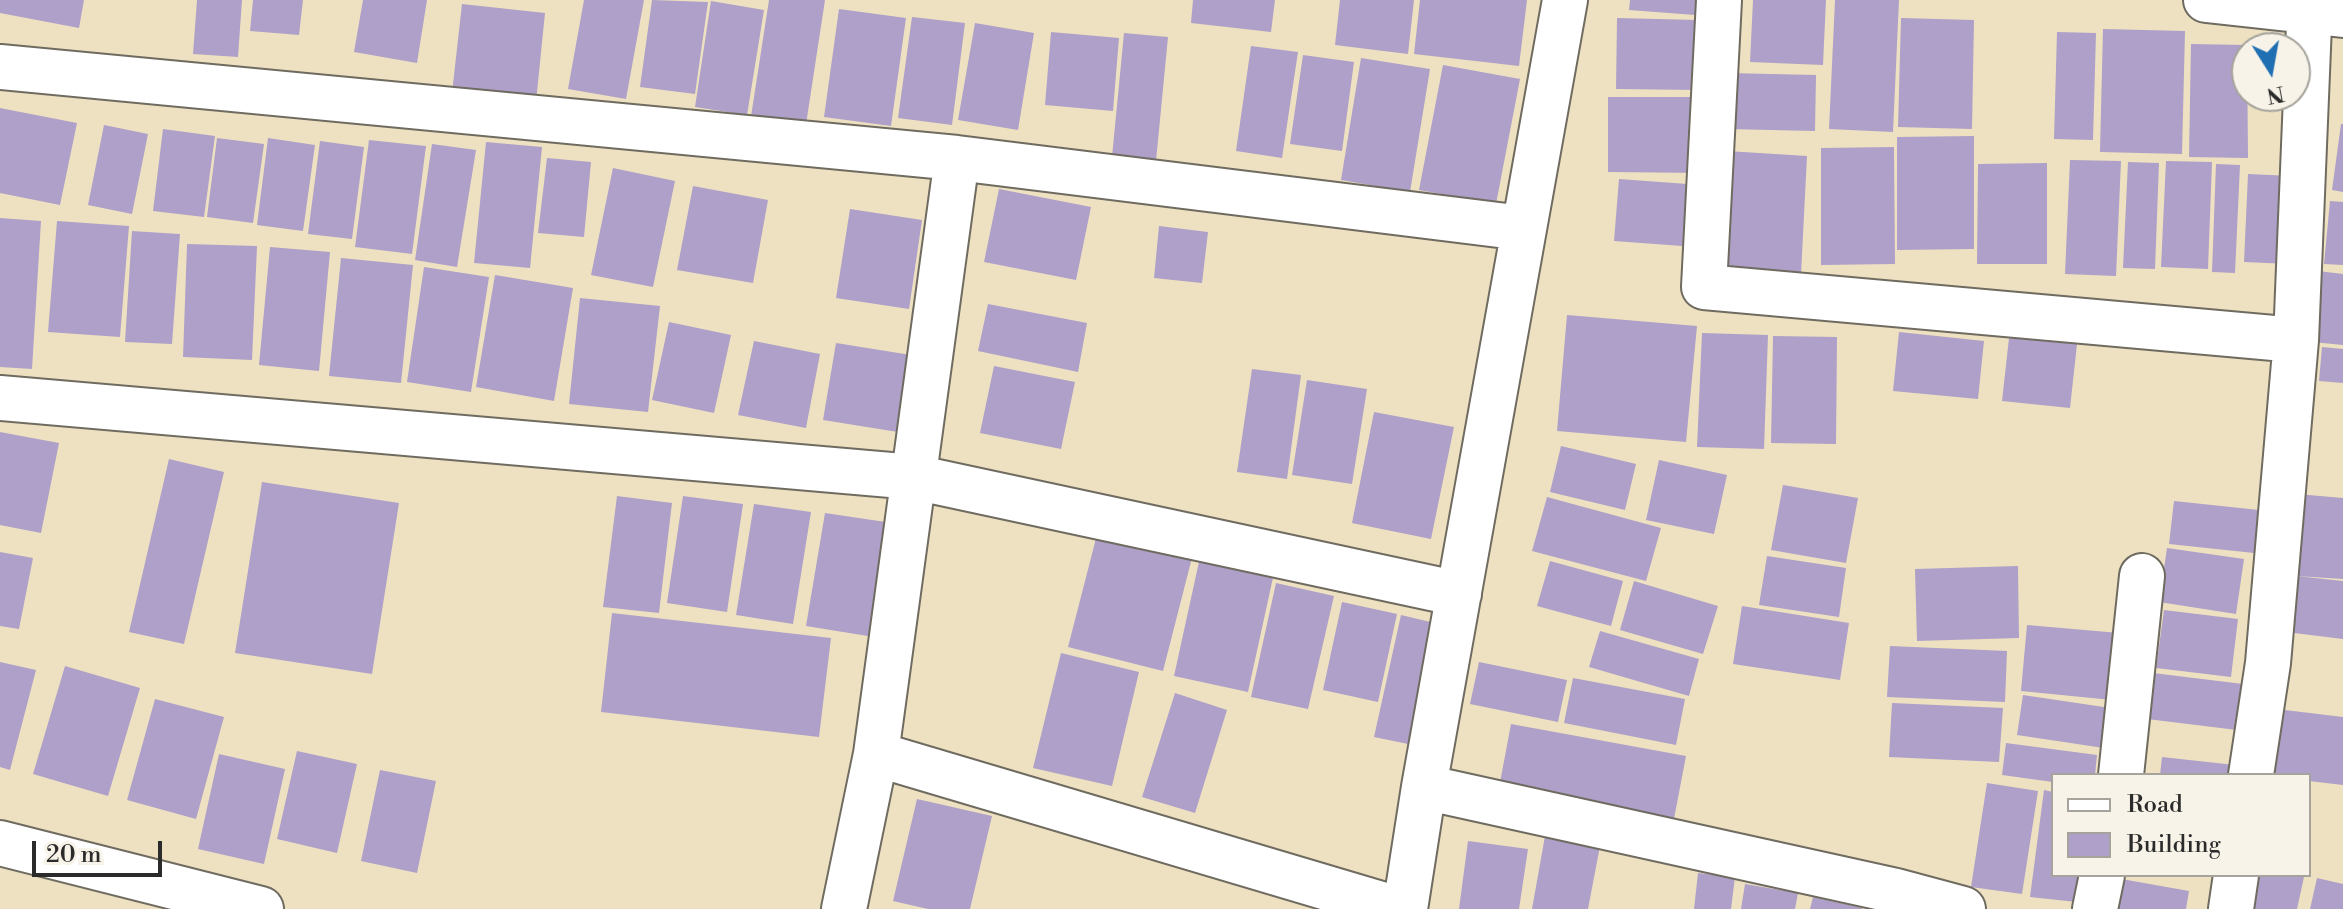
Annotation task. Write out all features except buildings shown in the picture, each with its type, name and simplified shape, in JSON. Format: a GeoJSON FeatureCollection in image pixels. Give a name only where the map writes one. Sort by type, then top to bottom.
{"type":"FeatureCollection","features":[{"type":"Feature","properties":{"kind":"street"},"geometry":{"type":"LineString","coordinates":[[1405,909],[1424,787],[1565,0]]}},
{"type":"Feature","properties":{"kind":"street"},"geometry":{"type":"LineString","coordinates":[[1719,0],[1704,287],[2296,340]]}},
{"type":"Feature","properties":{"kind":"street"},"geometry":{"type":"LineString","coordinates":[[2206,0],[2321,9],[2268,663],[2251,773]]}},
{"type":"Feature","properties":{"kind":"street"},"geometry":{"type":"LineString","coordinates":[[0,67],[957,158],[1523,228]]}},
{"type":"Feature","properties":{"kind":"street"},"geometry":{"type":"LineString","coordinates":[[844,909],[876,754],[957,158]]}},
{"type":"Feature","properties":{"kind":"street"},"geometry":{"type":"LineString","coordinates":[[0,398],[914,477],[1459,594]]}},
{"type":"Feature","properties":{"kind":"street"},"geometry":{"type":"LineString","coordinates":[[2121,773],[2142,576]]}},
{"type":"Feature","properties":{"kind":"street"},"geometry":{"type":"LineString","coordinates":[[876,754],[1398,909]]}},
{"type":"Feature","properties":{"kind":"street"},"geometry":{"type":"LineString","coordinates":[[1424,787],[1894,900],[1963,909]]}},
{"type":"Feature","properties":{"kind":"street"},"geometry":{"type":"LineString","coordinates":[[0,843],[261,909]]}},
{"type":"Feature","properties":{"kind":"street"},"geometry":{"type":"LineString","coordinates":[[2095,909],[2102,877]]}},
{"type":"Feature","properties":{"kind":"street"},"geometry":{"type":"LineString","coordinates":[[2231,909],[2236,877]]}}]}
